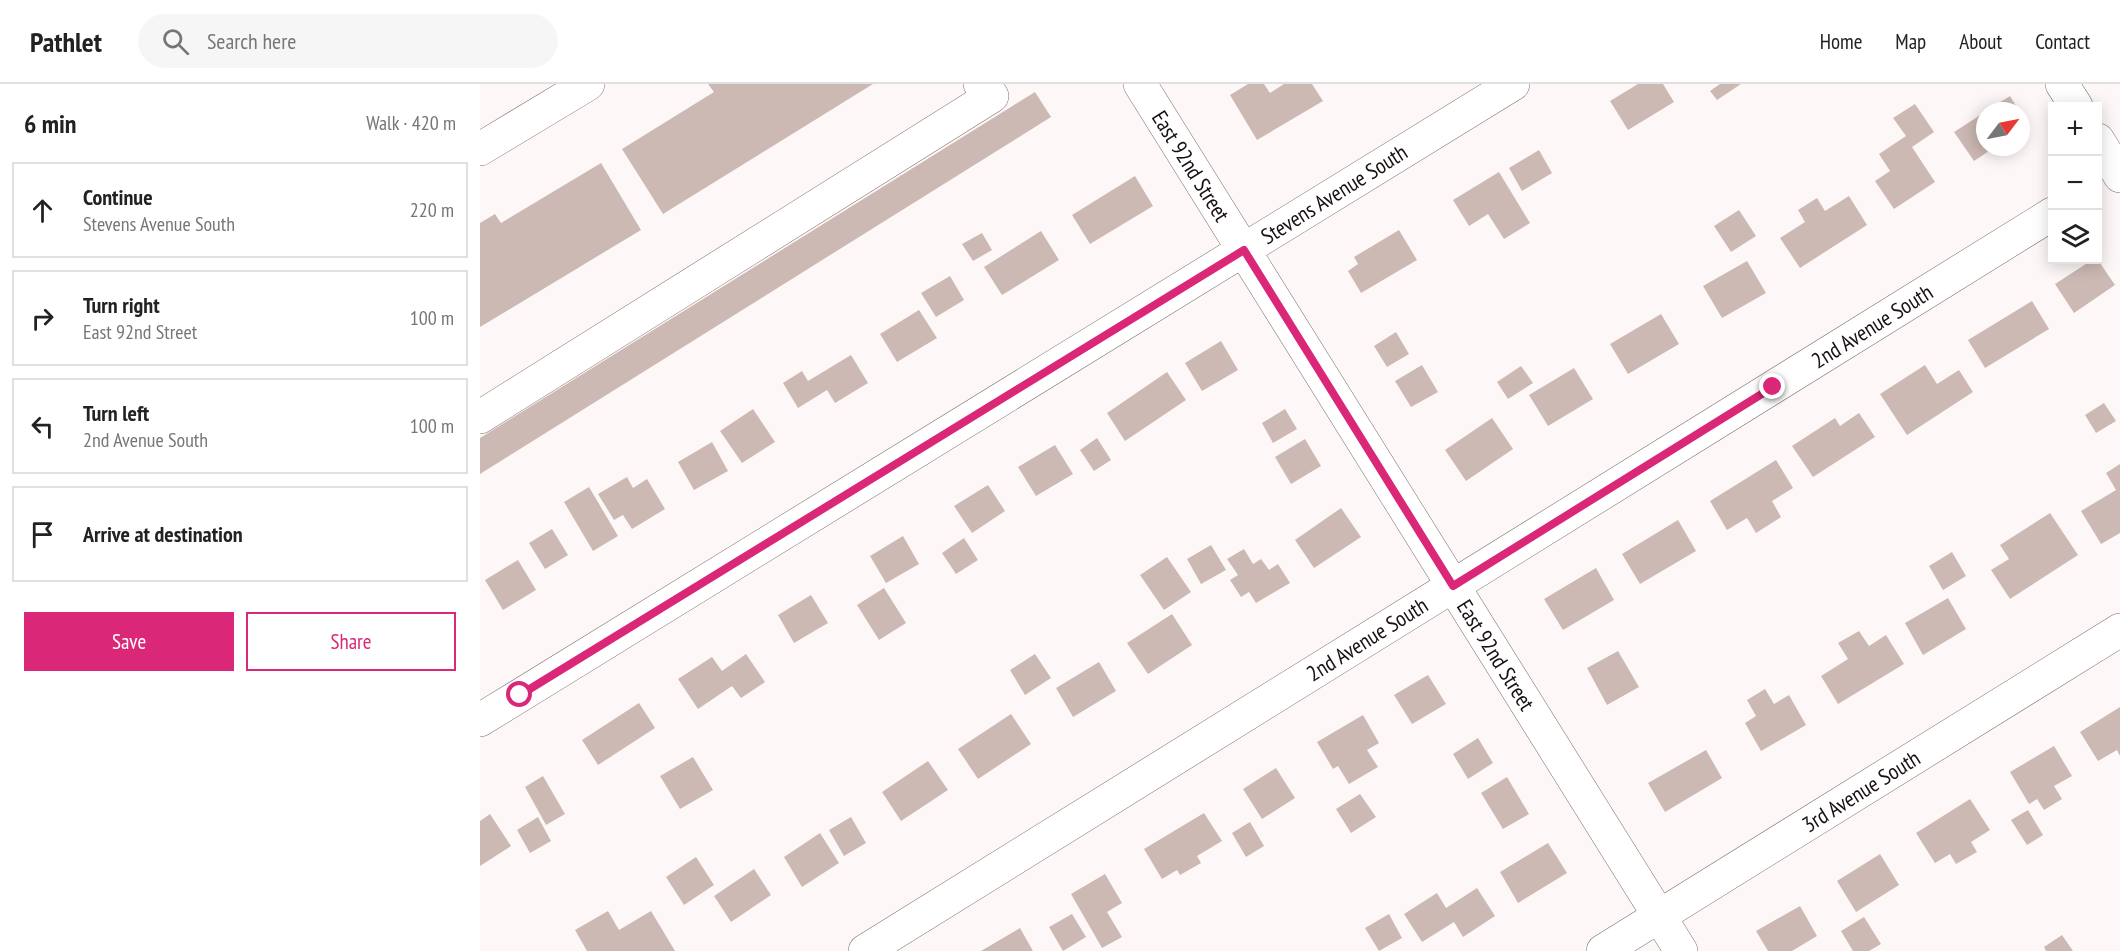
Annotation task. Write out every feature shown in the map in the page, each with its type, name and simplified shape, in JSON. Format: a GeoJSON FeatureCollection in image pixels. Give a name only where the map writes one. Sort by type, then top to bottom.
{"type":"FeatureCollection","features":[{"type":"Feature","properties":{"kind":"street"},"geometry":{"type":"LineString","coordinates":[[480,149],[588,84]]}},
{"type":"Feature","properties":{"kind":"street"},"geometry":{"type":"LineString","coordinates":[[480,417],[992,96],[980,84]]}},
{"type":"Feature","properties":{"kind":"street","name":"East 92nd Street"},"geometry":{"type":"LineString","coordinates":[[1140,84],[1682,951]]}},
{"type":"Feature","properties":{"kind":"street","name":"Stevens Avenue South"},"geometry":{"type":"LineString","coordinates":[[480,720],[1513,84]]}},
{"type":"Feature","properties":{"kind":"street"},"geometry":{"type":"LineString","coordinates":[[2062,84],[2073,102]]}},
{"type":"Feature","properties":{"kind":"street"},"geometry":{"type":"LineString","coordinates":[[2102,153],[2112,179]]}},
{"type":"Feature","properties":{"kind":"street","name":"2nd Avenue South"},"geometry":{"type":"LineString","coordinates":[[865,951],[2048,216]]}},
{"type":"Feature","properties":{"kind":"street","name":"3rd Avenue South"},"geometry":{"type":"LineString","coordinates":[[1603,951],[2120,630]]}},
{"type":"Feature","properties":{"kind":"building"},"geometry":{"type":"Polygon","coordinates":[[[708,84],[873,84],[663,214],[622,149],[714,92],[708,84]]]}},
{"type":"Feature","properties":{"kind":"building"},"geometry":{"type":"Polygon","coordinates":[[[1248,84],[1264,84],[1270,93],[1284,84],[1312,84],[1323,101],[1257,140],[1230,95],[1248,84]]]}},
{"type":"Feature","properties":{"kind":"building"},"geometry":{"type":"Polygon","coordinates":[[[1638,84],[1663,84],[1674,102],[1628,130],[1610,101],[1638,84]]]}},
{"type":"Feature","properties":{"kind":"building"},"geometry":{"type":"Polygon","coordinates":[[[1720,84],[1741,84],[1717,100],[1710,91],[1720,84]]]}},
{"type":"Feature","properties":{"kind":"building"},"geometry":{"type":"Polygon","coordinates":[[[1035,92],[1051,117],[480,474],[480,438],[1035,92]]]}},
{"type":"Feature","properties":{"kind":"building"},"geometry":{"type":"Polygon","coordinates":[[[2010,96],[2014,102],[2000,102],[2010,96]]]}},
{"type":"Feature","properties":{"kind":"building"},"geometry":{"type":"Polygon","coordinates":[[[1915,104],[1934,132],[1912,147],[1935,182],[1894,209],[1875,181],[1890,171],[1879,154],[1906,136],[1893,118],[1915,104]]]}},
{"type":"Feature","properties":{"kind":"building"},"geometry":{"type":"Polygon","coordinates":[[[1976,118],[1976,156],[1982,156],[1974,161],[1954,132],[1976,118]]]}},
{"type":"Feature","properties":{"kind":"building"},"geometry":{"type":"Polygon","coordinates":[[[1539,150],[1552,173],[1522,191],[1509,168],[1539,150]]]}},
{"type":"Feature","properties":{"kind":"building"},"geometry":{"type":"Polygon","coordinates":[[[601,163],[641,230],[480,327],[480,223],[495,214],[501,223],[601,163]]]}},
{"type":"Feature","properties":{"kind":"building"},"geometry":{"type":"Polygon","coordinates":[[[1499,172],[1530,223],[1504,239],[1488,214],[1469,226],[1453,200],[1499,172]]]}},
{"type":"Feature","properties":{"kind":"building"},"geometry":{"type":"Polygon","coordinates":[[[1135,176],[1153,206],[1090,244],[1072,215],[1135,176]]]}},
{"type":"Feature","properties":{"kind":"building"},"geometry":{"type":"Polygon","coordinates":[[[1849,196],[1867,225],[1800,268],[1780,238],[1805,222],[1798,210],[1817,198],[1825,211],[1849,196]]]}},
{"type":"Feature","properties":{"kind":"building"},"geometry":{"type":"Polygon","coordinates":[[[1739,210],[1756,236],[1731,252],[1714,226],[1739,210]]]}},
{"type":"Feature","properties":{"kind":"building"},"geometry":{"type":"Polygon","coordinates":[[[1399,230],[1417,260],[1361,293],[1348,271],[1358,264],[1354,257],[1399,230]]]}},
{"type":"Feature","properties":{"kind":"building"},"geometry":{"type":"Polygon","coordinates":[[[1041,231],[1059,260],[1002,295],[984,267],[1041,231]]]}},
{"type":"Feature","properties":{"kind":"building"},"geometry":{"type":"Polygon","coordinates":[[[982,233],[992,250],[973,261],[962,244],[982,233]]]}},
{"type":"Feature","properties":{"kind":"building"},"geometry":{"type":"Polygon","coordinates":[[[1747,261],[1766,293],[1722,318],[1703,286],[1747,261]]]}},
{"type":"Feature","properties":{"kind":"building"},"geometry":{"type":"Polygon","coordinates":[[[2086,264],[2101,264],[2115,285],[2074,313],[2055,284],[2086,264]]]}},
{"type":"Feature","properties":{"kind":"building"},"geometry":{"type":"Polygon","coordinates":[[[950,276],[964,300],[936,317],[921,293],[950,276]]]}},
{"type":"Feature","properties":{"kind":"building"},"geometry":{"type":"Polygon","coordinates":[[[2032,301],[2049,329],[1985,368],[1968,340],[2032,301]]]}},
{"type":"Feature","properties":{"kind":"building"},"geometry":{"type":"Polygon","coordinates":[[[919,310],[937,338],[897,362],[880,334],[919,310]]]}},
{"type":"Feature","properties":{"kind":"building"},"geometry":{"type":"Polygon","coordinates":[[[1661,314],[1679,344],[1628,374],[1610,344],[1661,314]]]}},
{"type":"Feature","properties":{"kind":"building"},"geometry":{"type":"Polygon","coordinates":[[[1396,332],[1409,354],[1387,367],[1374,346],[1396,332]]]}},
{"type":"Feature","properties":{"kind":"building"},"geometry":{"type":"Polygon","coordinates":[[[1221,341],[1238,370],[1202,391],[1185,363],[1221,341]]]}},
{"type":"Feature","properties":{"kind":"building"},"geometry":{"type":"Polygon","coordinates":[[[851,355],[868,383],[835,403],[827,390],[798,408],[783,383],[802,371],[808,381],[851,355]]]}},
{"type":"Feature","properties":{"kind":"building"},"geometry":{"type":"Polygon","coordinates":[[[1422,365],[1438,392],[1411,407],[1395,381],[1422,365]]]}},
{"type":"Feature","properties":{"kind":"building"},"geometry":{"type":"Polygon","coordinates":[[[1925,365],[1937,384],[1959,370],[1973,392],[1907,435],[1880,394],[1925,365]]]}},
{"type":"Feature","properties":{"kind":"building"},"geometry":{"type":"Polygon","coordinates":[[[1521,366],[1533,383],[1508,399],[1497,382],[1521,366]]]}},
{"type":"Feature","properties":{"kind":"building"},"geometry":{"type":"Polygon","coordinates":[[[1574,368],[1593,399],[1548,426],[1529,395],[1574,368]]]}},
{"type":"Feature","properties":{"kind":"building"},"geometry":{"type":"Polygon","coordinates":[[[1167,372],[1186,400],[1125,441],[1107,413],[1167,372]]]}},
{"type":"Feature","properties":{"kind":"building"},"geometry":{"type":"Polygon","coordinates":[[[2104,403],[2116,421],[2096,433],[2085,415],[2104,403]]]}},
{"type":"Feature","properties":{"kind":"building"},"geometry":{"type":"Polygon","coordinates":[[[753,409],[775,442],[742,463],[720,431],[753,409]]]}},
{"type":"Feature","properties":{"kind":"building"},"geometry":{"type":"Polygon","coordinates":[[[1285,409],[1297,429],[1273,443],[1262,423],[1285,409]]]}},
{"type":"Feature","properties":{"kind":"building"},"geometry":{"type":"Polygon","coordinates":[[[1859,413],[1875,437],[1813,477],[1792,446],[1835,418],[1840,426],[1859,413]]]}},
{"type":"Feature","properties":{"kind":"building"},"geometry":{"type":"Polygon","coordinates":[[[1492,418],[1513,449],[1466,481],[1445,450],[1492,418]]]}},
{"type":"Feature","properties":{"kind":"building"},"geometry":{"type":"Polygon","coordinates":[[[1097,438],[1111,460],[1094,471],[1080,450],[1097,438]]]}},
{"type":"Feature","properties":{"kind":"building"},"geometry":{"type":"Polygon","coordinates":[[[1305,439],[1321,466],[1291,484],[1275,457],[1305,439]]]}},
{"type":"Feature","properties":{"kind":"building"},"geometry":{"type":"Polygon","coordinates":[[[712,442],[728,471],[694,490],[678,462],[712,442]]]}},
{"type":"Feature","properties":{"kind":"building"},"geometry":{"type":"Polygon","coordinates":[[[1055,445],[1073,474],[1036,496],[1018,467],[1055,445]]]}},
{"type":"Feature","properties":{"kind":"building"},"geometry":{"type":"Polygon","coordinates":[[[1776,460],[1793,488],[1772,501],[1781,517],[1756,533],[1747,518],[1727,530],[1710,501],[1776,460]]]}},
{"type":"Feature","properties":{"kind":"building"},"geometry":{"type":"Polygon","coordinates":[[[2120,464],[2120,533],[2101,544],[2081,511],[2116,490],[2106,473],[2120,464]]]}},
{"type":"Feature","properties":{"kind":"building"},"geometry":{"type":"Polygon","coordinates":[[[627,477],[633,488],[647,479],[665,509],[632,529],[623,515],[614,520],[598,494],[627,477]]]}},
{"type":"Feature","properties":{"kind":"building"},"geometry":{"type":"Polygon","coordinates":[[[988,485],[1005,511],[972,533],[954,506],[988,485]]]}},
{"type":"Feature","properties":{"kind":"building"},"geometry":{"type":"Polygon","coordinates":[[[589,487],[618,536],[593,551],[564,502],[589,487]]]}},
{"type":"Feature","properties":{"kind":"building"},"geometry":{"type":"Polygon","coordinates":[[[1341,508],[1361,537],[1314,568],[1295,540],[1341,508]]]}},
{"type":"Feature","properties":{"kind":"building"},"geometry":{"type":"Polygon","coordinates":[[[2050,513],[2078,555],[2010,599],[1991,570],[2009,559],[2000,545],[2050,513]]]}},
{"type":"Feature","properties":{"kind":"building"},"geometry":{"type":"Polygon","coordinates":[[[1678,520],[1696,551],[1640,584],[1622,554],[1678,520]]]}},
{"type":"Feature","properties":{"kind":"building"},"geometry":{"type":"Polygon","coordinates":[[[552,529],[568,555],[545,569],[529,543],[552,529]]]}},
{"type":"Feature","properties":{"kind":"building"},"geometry":{"type":"Polygon","coordinates":[[[903,536],[919,564],[886,583],[870,556],[903,536]]]}},
{"type":"Feature","properties":{"kind":"building"},"geometry":{"type":"Polygon","coordinates":[[[964,538],[978,560],[956,574],[942,553],[964,538]]]}},
{"type":"Feature","properties":{"kind":"building"},"geometry":{"type":"Polygon","coordinates":[[[1211,545],[1226,570],[1201,584],[1187,559],[1211,545]]]}},
{"type":"Feature","properties":{"kind":"building"},"geometry":{"type":"Polygon","coordinates":[[[1244,549],[1253,564],[1261,559],[1269,570],[1278,564],[1290,583],[1256,603],[1249,592],[1241,597],[1230,580],[1238,575],[1227,559],[1244,549]]]}},
{"type":"Feature","properties":{"kind":"building"},"geometry":{"type":"Polygon","coordinates":[[[1952,552],[1966,576],[1943,590],[1929,566],[1952,552]]]}},
{"type":"Feature","properties":{"kind":"building"},"geometry":{"type":"Polygon","coordinates":[[[1167,557],[1191,592],[1164,610],[1140,575],[1167,557]]]}},
{"type":"Feature","properties":{"kind":"building"},"geometry":{"type":"Polygon","coordinates":[[[518,560],[536,590],[503,610],[485,580],[518,560]]]}},
{"type":"Feature","properties":{"kind":"building"},"geometry":{"type":"Polygon","coordinates":[[[1596,568],[1614,600],[1563,630],[1544,599],[1596,568]]]}},
{"type":"Feature","properties":{"kind":"building"},"geometry":{"type":"Polygon","coordinates":[[[884,588],[906,623],[879,640],[857,605],[884,588]]]}},
{"type":"Feature","properties":{"kind":"building"},"geometry":{"type":"Polygon","coordinates":[[[811,595],[828,623],[794,643],[778,615],[811,595]]]}},
{"type":"Feature","properties":{"kind":"building"},"geometry":{"type":"Polygon","coordinates":[[[1948,598],[1966,629],[1923,655],[1905,623],[1948,598]]]}},
{"type":"Feature","properties":{"kind":"building"},"geometry":{"type":"Polygon","coordinates":[[[1172,614],[1192,645],[1148,674],[1127,643],[1172,614]]]}},
{"type":"Feature","properties":{"kind":"building"},"geometry":{"type":"Polygon","coordinates":[[[1859,631],[1869,646],[1886,635],[1904,664],[1838,704],[1821,676],[1848,659],[1838,643],[1859,631]]]}},
{"type":"Feature","properties":{"kind":"building"},"geometry":{"type":"Polygon","coordinates":[[[1618,651],[1639,687],[1607,705],[1587,668],[1618,651]]]}},
{"type":"Feature","properties":{"kind":"building"},"geometry":{"type":"Polygon","coordinates":[[[746,654],[765,682],[741,698],[732,686],[698,709],[678,679],[712,657],[722,671],[746,654]]]}},
{"type":"Feature","properties":{"kind":"building"},"geometry":{"type":"Polygon","coordinates":[[[1035,654],[1051,678],[1025,695],[1010,670],[1035,654]]]}},
{"type":"Feature","properties":{"kind":"building"},"geometry":{"type":"Polygon","coordinates":[[[1099,662],[1116,691],[1073,717],[1056,688],[1099,662]]]}},
{"type":"Feature","properties":{"kind":"building"},"geometry":{"type":"Polygon","coordinates":[[[1428,675],[1446,704],[1412,724],[1394,695],[1428,675]]]}},
{"type":"Feature","properties":{"kind":"building"},"geometry":{"type":"Polygon","coordinates":[[[1765,689],[1774,704],[1789,695],[1806,725],[1761,751],[1745,723],[1756,716],[1747,700],[1765,689]]]}},
{"type":"Feature","properties":{"kind":"building"},"geometry":{"type":"Polygon","coordinates":[[[639,703],[655,728],[598,765],[582,740],[639,703]]]}},
{"type":"Feature","properties":{"kind":"building"},"geometry":{"type":"Polygon","coordinates":[[[2120,707],[2120,756],[2117,750],[2098,761],[2080,732],[2120,707]]]}},
{"type":"Feature","properties":{"kind":"building"},"geometry":{"type":"Polygon","coordinates":[[[1011,714],[1031,744],[978,779],[958,749],[1011,714]]]}},
{"type":"Feature","properties":{"kind":"building"},"geometry":{"type":"Polygon","coordinates":[[[1363,715],[1379,743],[1367,750],[1378,767],[1349,784],[1338,766],[1333,769],[1317,742],[1363,715]]]}},
{"type":"Feature","properties":{"kind":"building"},"geometry":{"type":"Polygon","coordinates":[[[1478,738],[1493,763],[1468,779],[1453,754],[1478,738]]]}},
{"type":"Feature","properties":{"kind":"building"},"geometry":{"type":"Polygon","coordinates":[[[2054,746],[2072,776],[2054,786],[2062,799],[2044,810],[2037,799],[2029,804],[2010,772],[2054,746]]]}},
{"type":"Feature","properties":{"kind":"building"},"geometry":{"type":"Polygon","coordinates":[[[1706,750],[1722,778],[1665,812],[1648,783],[1706,750]]]}},
{"type":"Feature","properties":{"kind":"building"},"geometry":{"type":"Polygon","coordinates":[[[693,757],[713,790],[680,809],[660,776],[693,757]]]}},
{"type":"Feature","properties":{"kind":"building"},"geometry":{"type":"Polygon","coordinates":[[[928,761],[948,790],[901,821],[882,792],[928,761]]]}},
{"type":"Feature","properties":{"kind":"building"},"geometry":{"type":"Polygon","coordinates":[[[1276,768],[1295,798],[1262,819],[1243,789],[1276,768]]]}},
{"type":"Feature","properties":{"kind":"building"},"geometry":{"type":"Polygon","coordinates":[[[543,776],[565,814],[546,825],[525,787],[543,776]]]}},
{"type":"Feature","properties":{"kind":"building"},"geometry":{"type":"Polygon","coordinates":[[[1507,777],[1529,814],[1503,829],[1481,793],[1507,777]]]}},
{"type":"Feature","properties":{"kind":"building"},"geometry":{"type":"Polygon","coordinates":[[[1360,794],[1376,817],[1351,833],[1336,809],[1360,794]]]}},
{"type":"Feature","properties":{"kind":"building"},"geometry":{"type":"Polygon","coordinates":[[[1970,799],[1990,830],[1971,842],[1977,852],[1956,864],[1950,854],[1935,863],[1916,833],[1970,799]]]}},
{"type":"Feature","properties":{"kind":"building"},"geometry":{"type":"Polygon","coordinates":[[[2028,810],[2043,835],[2027,845],[2011,820],[2028,810]]]}},
{"type":"Feature","properties":{"kind":"building"},"geometry":{"type":"Polygon","coordinates":[[[1204,813],[1222,841],[1197,856],[1201,863],[1180,875],[1177,870],[1162,879],[1144,849],[1204,813]]]}},
{"type":"Feature","properties":{"kind":"building"},"geometry":{"type":"Polygon","coordinates":[[[490,814],[511,846],[480,866],[480,821],[490,814]]]}},
{"type":"Feature","properties":{"kind":"building"},"geometry":{"type":"Polygon","coordinates":[[[538,817],[551,841],[530,853],[517,830],[538,817]]]}},
{"type":"Feature","properties":{"kind":"building"},"geometry":{"type":"Polygon","coordinates":[[[851,817],[866,843],[844,856],[829,830],[851,817]]]}},
{"type":"Feature","properties":{"kind":"building"},"geometry":{"type":"Polygon","coordinates":[[[1250,822],[1264,846],[1246,857],[1232,833],[1250,822]]]}},
{"type":"Feature","properties":{"kind":"building"},"geometry":{"type":"Polygon","coordinates":[[[820,833],[839,863],[802,887],[784,857],[820,833]]]}},
{"type":"Feature","properties":{"kind":"building"},"geometry":{"type":"Polygon","coordinates":[[[1548,843],[1567,873],[1518,903],[1500,872],[1548,843]]]}},
{"type":"Feature","properties":{"kind":"building"},"geometry":{"type":"Polygon","coordinates":[[[1880,854],[1899,885],[1856,912],[1837,881],[1880,854]]]}},
{"type":"Feature","properties":{"kind":"building"},"geometry":{"type":"Polygon","coordinates":[[[696,857],[714,885],[684,905],[666,877],[696,857]]]}},
{"type":"Feature","properties":{"kind":"building"},"geometry":{"type":"Polygon","coordinates":[[[754,869],[771,895],[731,922],[714,896],[754,869]]]}},
{"type":"Feature","properties":{"kind":"building"},"geometry":{"type":"Polygon","coordinates":[[[1105,874],[1122,903],[1107,912],[1122,937],[1102,948],[1071,894],[1105,874]]]}},
{"type":"Feature","properties":{"kind":"building"},"geometry":{"type":"Polygon","coordinates":[[[1477,888],[1495,916],[1463,937],[1454,922],[1422,942],[1404,914],[1437,893],[1446,908],[1477,888]]]}},
{"type":"Feature","properties":{"kind":"building"},"geometry":{"type":"Polygon","coordinates":[[[1800,906],[1817,936],[1792,951],[1768,951],[1756,931],[1800,906]]]}},
{"type":"Feature","properties":{"kind":"building"},"geometry":{"type":"Polygon","coordinates":[[[608,911],[619,930],[651,911],[675,951],[587,951],[575,930],[608,911]]]}},
{"type":"Feature","properties":{"kind":"building"},"geometry":{"type":"Polygon","coordinates":[[[1072,914],[1086,937],[1063,951],[1049,927],[1072,914]]]}},
{"type":"Feature","properties":{"kind":"building"},"geometry":{"type":"Polygon","coordinates":[[[1389,914],[1402,938],[1379,951],[1365,928],[1389,914]]]}},
{"type":"Feature","properties":{"kind":"building"},"geometry":{"type":"Polygon","coordinates":[[[1864,917],[1881,944],[1869,951],[1853,951],[1841,931],[1864,917]]]}},
{"type":"Feature","properties":{"kind":"building"},"geometry":{"type":"Polygon","coordinates":[[[1020,928],[1033,951],[981,951],[1020,928]]]}},
{"type":"Feature","properties":{"kind":"building"},"geometry":{"type":"Polygon","coordinates":[[[2062,935],[2073,951],[2046,951],[2044,947],[2062,935]]]}},
{"type":"Feature","properties":{"kind":"route"},"geometry":{"type":"LineString","coordinates":[[520,695],[1244,250],[1453,586],[1773,387]]}}]}
